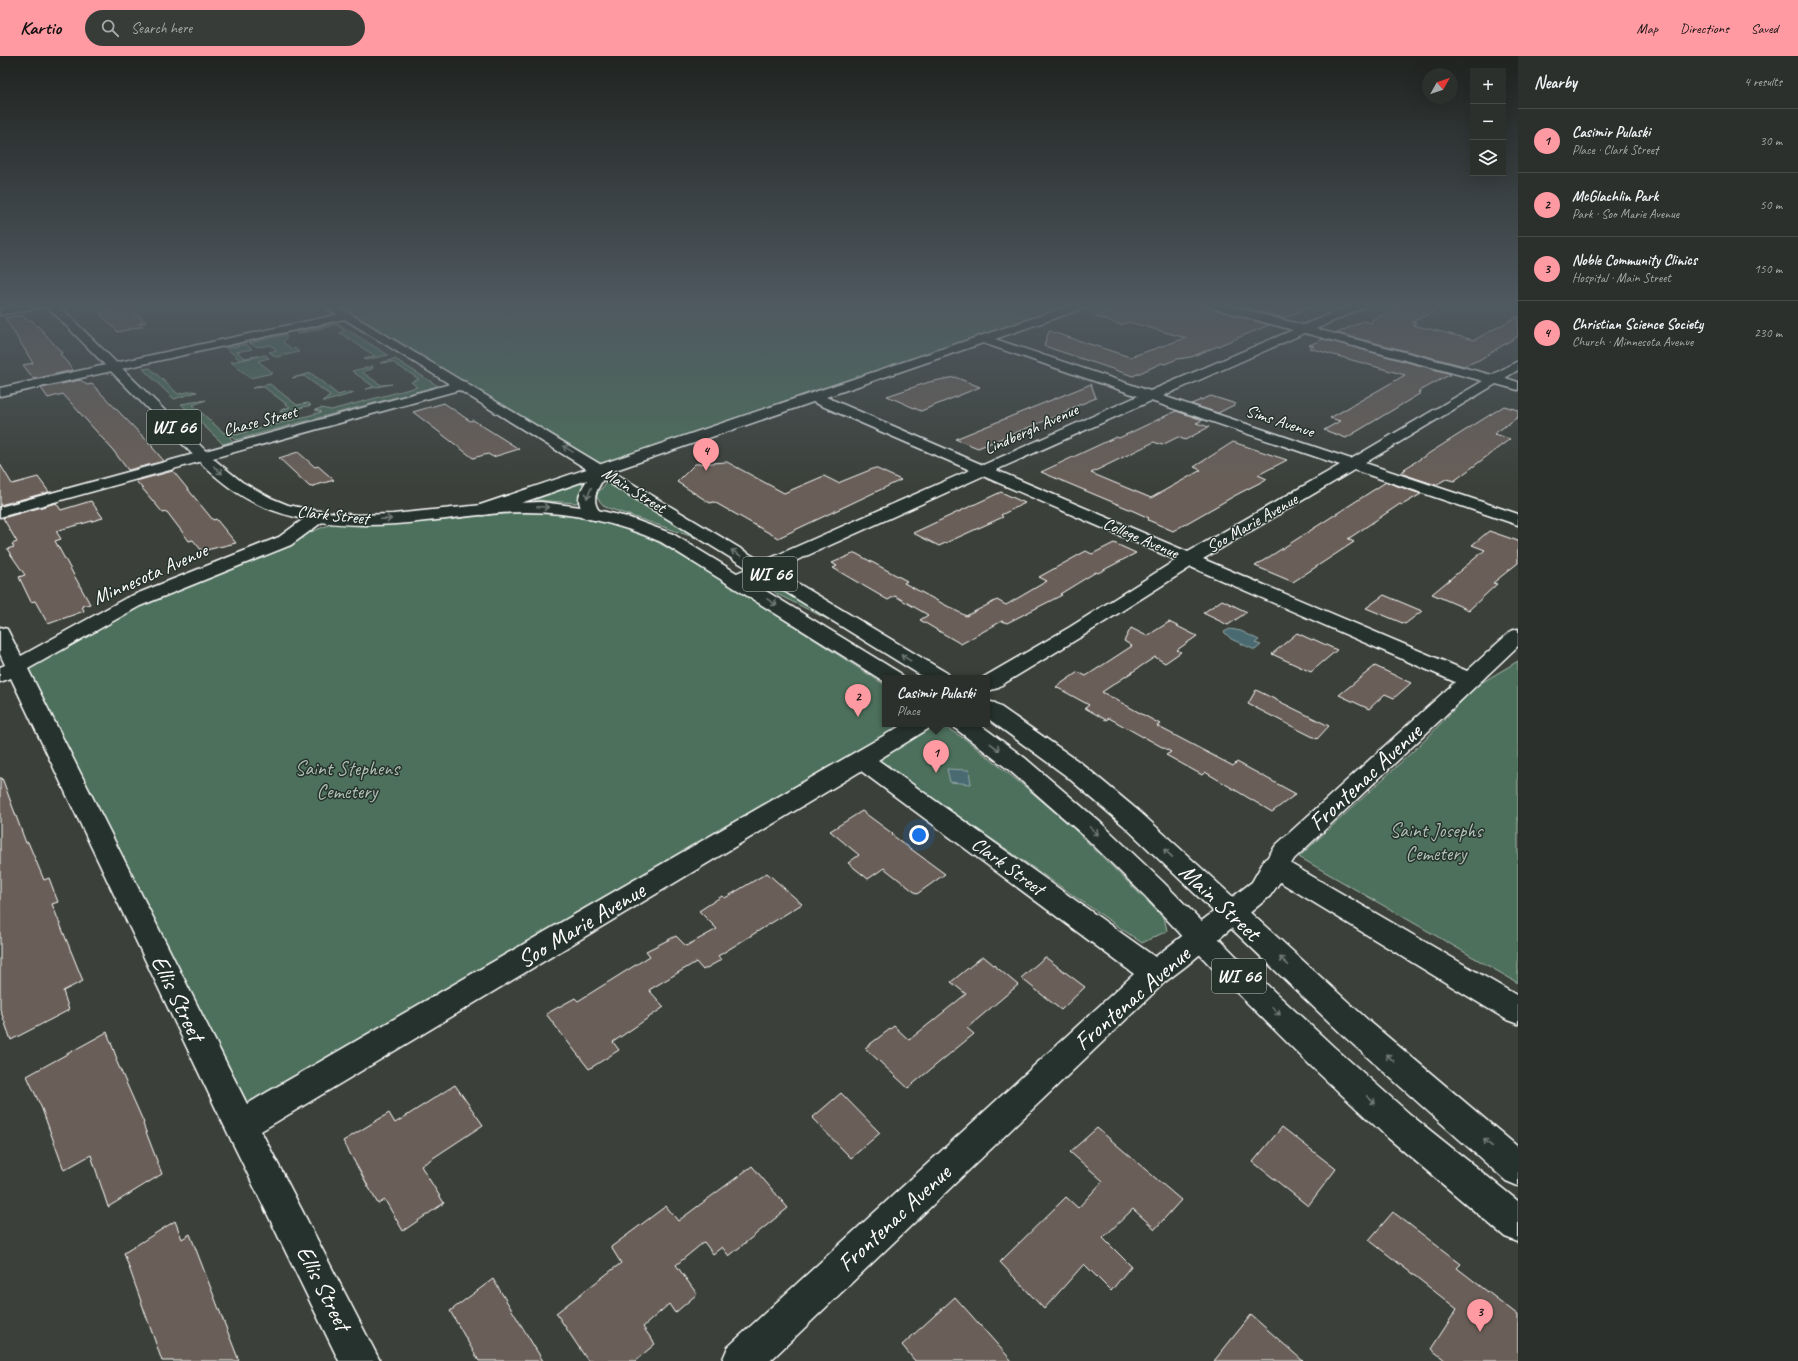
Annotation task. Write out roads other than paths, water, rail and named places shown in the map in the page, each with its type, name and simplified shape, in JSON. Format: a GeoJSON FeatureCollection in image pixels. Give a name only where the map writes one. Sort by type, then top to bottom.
{"type":"FeatureCollection","features":[{"type":"Feature","properties":{"kind":"street"},"geometry":{"type":"LineString","coordinates":[[0,392],[124,365]]}},
{"type":"Feature","properties":{"kind":"street","name":"Main Street"},"geometry":{"type":"LineString","coordinates":[[427,365],[935,675]]}},
{"type":"Feature","properties":{"kind":"street"},"geometry":{"type":"LineString","coordinates":[[483,510],[910,365]]}},
{"type":"Feature","properties":{"kind":"street","name":"Sims Avenue"},"geometry":{"type":"LineString","coordinates":[[1058,365],[1518,520]]}},
{"type":"Feature","properties":{"kind":"street","name":"Lindbergh Avenue"},"geometry":{"type":"LineString","coordinates":[[737,580],[1150,396],[1224,365]]}},
{"type":"Feature","properties":{"kind":"street"},"geometry":{"type":"LineString","coordinates":[[1437,365],[1518,386]]}},
{"type":"Feature","properties":{"kind":"street","name":"Soo Marie Avenue"},"geometry":{"type":"LineString","coordinates":[[990,682],[1077,631],[1190,559],[1353,464],[1518,365]]}},
{"type":"Feature","properties":{"kind":"street","name":"Clark Street"},"geometry":{"type":"LineString","coordinates":[[115,367],[203,456],[242,490],[289,510],[319,516],[355,519],[403,518],[483,510],[541,507],[563,509],[595,515],[638,526],[667,538],[737,580]]}},
{"type":"Feature","properties":{"kind":"street","name":"Chase Street"},"geometry":{"type":"LineString","coordinates":[[0,512],[461,385]]}},
{"type":"Feature","properties":{"kind":"street","name":"College Avenue"},"geometry":{"type":"LineString","coordinates":[[813,397],[1469,680]]}},
{"type":"Feature","properties":{"kind":"street"},"geometry":{"type":"LineString","coordinates":[[595,515],[587,507],[586,500],[588,492],[601,470]]}},
{"type":"Feature","properties":{"kind":"street","name":"Minnesota Avenue"},"geometry":{"type":"LineString","coordinates":[[9,671],[42,651],[133,602],[285,541],[319,516]]}},
{"type":"Feature","properties":{"kind":"street","name":"WI 66"},"geometry":{"type":"LineString","coordinates":[[737,580],[888,675]]}},
{"type":"Feature","properties":{"kind":"street","name":"Ellis Street"},"geometry":{"type":"LineString","coordinates":[[0,633],[9,671],[225,1095],[242,1125],[360,1361]]}},
{"type":"Feature","properties":{"kind":"street","name":"Frontenac Avenue"},"geometry":{"type":"LineString","coordinates":[[742,1361],[1155,973],[1261,889],[1274,866],[1285,852],[1518,635]]}},
{"type":"Feature","properties":{"kind":"street","name":"Main Street"},"geometry":{"type":"LineString","coordinates":[[990,710],[1027,735],[1073,770],[1132,819],[1358,1030],[1518,1169]]}},
{"type":"Feature","properties":{"kind":"street","name":"Soo Marie Avenue"},"geometry":{"type":"LineString","coordinates":[[242,1125],[862,760],[915,727]]}},
{"type":"Feature","properties":{"kind":"street","name":"WI 66"},"geometry":{"type":"LineString","coordinates":[[968,727],[1017,764],[1063,802],[1128,863],[1227,965],[1399,1126],[1518,1224]]}},
{"type":"Feature","properties":{"kind":"street","name":"Clark Street"},"geometry":{"type":"LineString","coordinates":[[862,760],[1155,973]]}},
{"type":"Feature","properties":{"kind":"street"},"geometry":{"type":"LineString","coordinates":[[1274,866],[1518,1011]]}},
{"type":"Feature","properties":{"kind":"water"},"geometry":{"type":"Polygon","coordinates":[[[1230,629],[1241,631],[1259,640],[1255,643],[1261,645],[1255,650],[1231,639],[1224,632],[1230,629]]]}},
{"type":"Feature","properties":{"kind":"water"},"geometry":{"type":"Polygon","coordinates":[[[947,769],[969,770],[971,784],[950,782],[947,769]]]}},
{"type":"Feature","properties":{"kind":"place","name":"Christian Science Society"},"geometry":{"type":"Point","coordinates":[706,471]}},
{"type":"Feature","properties":{"kind":"place","name":"McGlachlin Park"},"geometry":{"type":"Point","coordinates":[858,717]}},
{"type":"Feature","properties":{"kind":"place","name":"Casimir Pulaski"},"geometry":{"type":"Point","coordinates":[936,773]}},
{"type":"Feature","properties":{"kind":"place","name":"Noble Community Clinics"},"geometry":{"type":"Point","coordinates":[1480,1332]}},
{"type":"Feature","properties":{"kind":"park label","name":"Saint Stephens Cemetery"},"geometry":{"type":"Point","coordinates":[347,780]}},
{"type":"Feature","properties":{"kind":"park label","name":"Saint Josephs Cemetery"},"geometry":{"type":"Point","coordinates":[1436,842]}}]}
